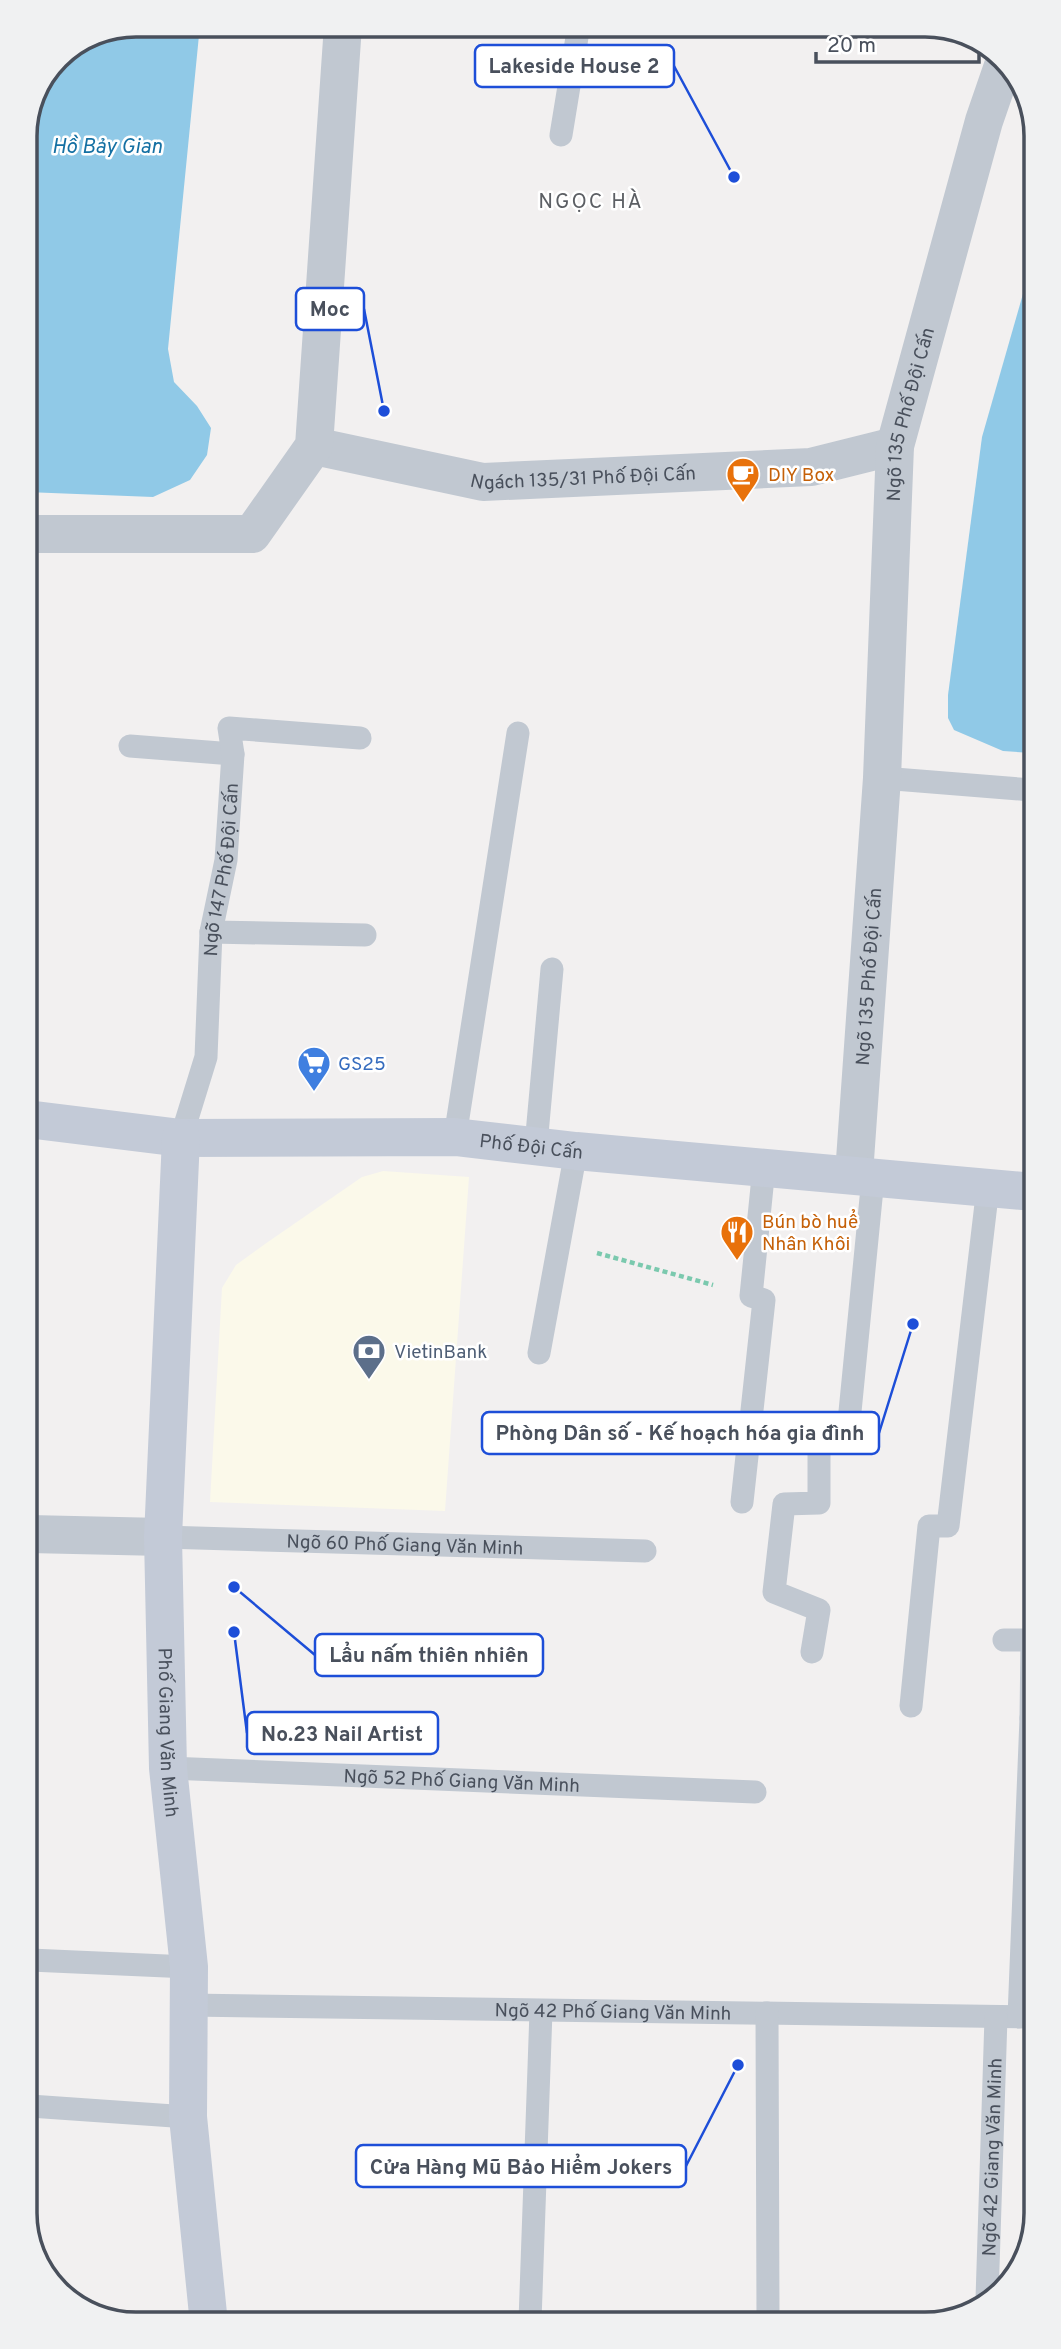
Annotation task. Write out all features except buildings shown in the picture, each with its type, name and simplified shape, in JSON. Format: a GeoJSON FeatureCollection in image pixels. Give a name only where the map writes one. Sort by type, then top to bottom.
{"type":"FeatureCollection","features":[{"type":"Feature","properties":{"kind":"street"},"geometry":{"type":"LineString","coordinates":[[37,534],[252,534],[314,446],[342,37]]}},
{"type":"Feature","properties":{"kind":"street","name":"Ngõ 135 Phố Đội Cấn"},"geometry":{"type":"LineString","coordinates":[[863,1176],[895,446],[984,121],[1001,73]]}},
{"type":"Feature","properties":{"kind":"street","name":"Ngách 135/31 Phố Đội Cấn"},"geometry":{"type":"LineString","coordinates":[[314,446],[482,482],[811,467],[895,446]]}},
{"type":"Feature","properties":{"kind":"street","name":"Phố Đội Cấn"},"geometry":{"type":"LineString","coordinates":[[37,1120],[181,1139],[456,1137],[576,1151],[1024,1191]]}},
{"type":"Feature","properties":{"kind":"street","name":"Phố Giang Văn Minh"},"geometry":{"type":"LineString","coordinates":[[181,1139],[163,1537],[169,1768],[189,1967],[188,2117],[208,2312]]}},
{"type":"Feature","properties":{"kind":"street"},"geometry":{"type":"LineString","coordinates":[[37,1534],[163,1537]]}},
{"type":"Feature","properties":{"kind":"lane"},"geometry":{"type":"LineString","coordinates":[[561,135],[577,37]]}},
{"type":"Feature","properties":{"kind":"lane","name":"Ngõ 147 Phố Đội Cấn"},"geometry":{"type":"LineString","coordinates":[[181,1139],[206,1057],[212,932],[226,860],[233,754],[229,727],[360,738]]}},
{"type":"Feature","properties":{"kind":"lane"},"geometry":{"type":"LineString","coordinates":[[456,1137],[518,733]]}},
{"type":"Feature","properties":{"kind":"lane"},"geometry":{"type":"LineString","coordinates":[[130,746],[233,754]]}},
{"type":"Feature","properties":{"kind":"lane"},"geometry":{"type":"LineString","coordinates":[[882,778],[1024,789]]}},
{"type":"Feature","properties":{"kind":"lane"},"geometry":{"type":"LineString","coordinates":[[212,932],[365,935]]}},
{"type":"Feature","properties":{"kind":"lane"},"geometry":{"type":"LineString","coordinates":[[536,1145],[552,968]]}},
{"type":"Feature","properties":{"kind":"lane"},"geometry":{"type":"LineString","coordinates":[[539,1353],[576,1151]]}},
{"type":"Feature","properties":{"kind":"lane"},"geometry":{"type":"LineString","coordinates":[[742,1502],[764,1300],[751,1296],[765,1167]]}},
{"type":"Feature","properties":{"kind":"lane"},"geometry":{"type":"LineString","coordinates":[[812,1652],[819,1610],[774,1592],[784,1504],[819,1503],[819,1444],[847,1442],[863,1176]]}},
{"type":"Feature","properties":{"kind":"lane"},"geometry":{"type":"LineString","coordinates":[[911,1706],[929,1526],[948,1526],[988,1187]]}},
{"type":"Feature","properties":{"kind":"lane","name":"Ngõ 60 Phố Giang Văn Minh"},"geometry":{"type":"LineString","coordinates":[[163,1537],[645,1551]]}},
{"type":"Feature","properties":{"kind":"lane","name":"Ngõ 42 Giang Văn Minh"},"geometry":{"type":"LineString","coordinates":[[1004,1640],[1024,1640]]}},
{"type":"Feature","properties":{"kind":"lane","name":"Ngõ 52 Phố Giang Văn Minh"},"geometry":{"type":"LineString","coordinates":[[169,1768],[755,1792]]}},
{"type":"Feature","properties":{"kind":"lane","name":"Ngõ 42 Giang Văn Minh"},"geometry":{"type":"LineString","coordinates":[[988,2290],[1017,2017],[1024,1886]]}},
{"type":"Feature","properties":{"kind":"lane"},"geometry":{"type":"LineString","coordinates":[[37,1960],[189,1967]]}},
{"type":"Feature","properties":{"kind":"lane","name":"Ngõ 42 Phố Giang Văn Minh"},"geometry":{"type":"LineString","coordinates":[[189,2005],[1017,2017]]}},
{"type":"Feature","properties":{"kind":"lane"},"geometry":{"type":"LineString","coordinates":[[530,2312],[541,2011]]}},
{"type":"Feature","properties":{"kind":"lane"},"geometry":{"type":"LineString","coordinates":[[767,2013],[768,2312]]}},
{"type":"Feature","properties":{"kind":"lane"},"geometry":{"type":"LineString","coordinates":[[37,2106],[188,2117]]}},
{"type":"Feature","properties":{"kind":"path"},"geometry":{"type":"LineString","coordinates":[[559,1242],[751,1296]]}},
{"type":"Feature","properties":{"kind":"shaded area"},"geometry":{"type":"Polygon","coordinates":[[[383,1171],[469,1177],[445,1511],[210,1502],[222,1288],[236,1265],[362,1177],[383,1171]]]}},
{"type":"Feature","properties":{"kind":"water","name":"Hồ Bảy Gian"},"geometry":{"type":"Polygon","coordinates":[[[199,37],[168,349],[174,382],[197,406],[211,428],[207,455],[190,480],[153,497],[37,492],[37,129],[40,110],[53,81],[81,53],[116,39],[199,37]]]}},
{"type":"Feature","properties":{"kind":"water"},"geometry":{"type":"Polygon","coordinates":[[[1024,290],[1024,752],[1003,751],[954,730],[948,718],[948,695],[982,437],[1024,290]]]}},
{"type":"Feature","properties":{"kind":"place","name":"Lakeside House 2"},"geometry":{"type":"Point","coordinates":[734,177]}},
{"type":"Feature","properties":{"kind":"place","name":"Moc"},"geometry":{"type":"Point","coordinates":[384,411]}},
{"type":"Feature","properties":{"kind":"place","name":"DIY Box"},"geometry":{"type":"Point","coordinates":[743,504]}},
{"type":"Feature","properties":{"kind":"place","name":"GS25"},"geometry":{"type":"Point","coordinates":[314,1093]}},
{"type":"Feature","properties":{"kind":"place","name":"Bún bò huể Nhân Khôi"},"geometry":{"type":"Point","coordinates":[737,1262]}},
{"type":"Feature","properties":{"kind":"place","name":"Phòng Dân số - Kế hoạch hóa gia đình"},"geometry":{"type":"Point","coordinates":[913,1324]}},
{"type":"Feature","properties":{"kind":"place","name":"VietinBank"},"geometry":{"type":"Point","coordinates":[369,1381]}},
{"type":"Feature","properties":{"kind":"place","name":"Lẩu nấm thiên nhiên"},"geometry":{"type":"Point","coordinates":[234,1587]}},
{"type":"Feature","properties":{"kind":"place","name":"No.23 Nail Artist"},"geometry":{"type":"Point","coordinates":[234,1632]}},
{"type":"Feature","properties":{"kind":"place","name":"Cửa Hàng Mũ Bảo Hiểm Jokers"},"geometry":{"type":"Point","coordinates":[738,2065]}},
{"type":"Feature","properties":{"kind":"district","name":"NGỌC HÀ"},"geometry":{"type":"Point","coordinates":[591,201]}}]}
